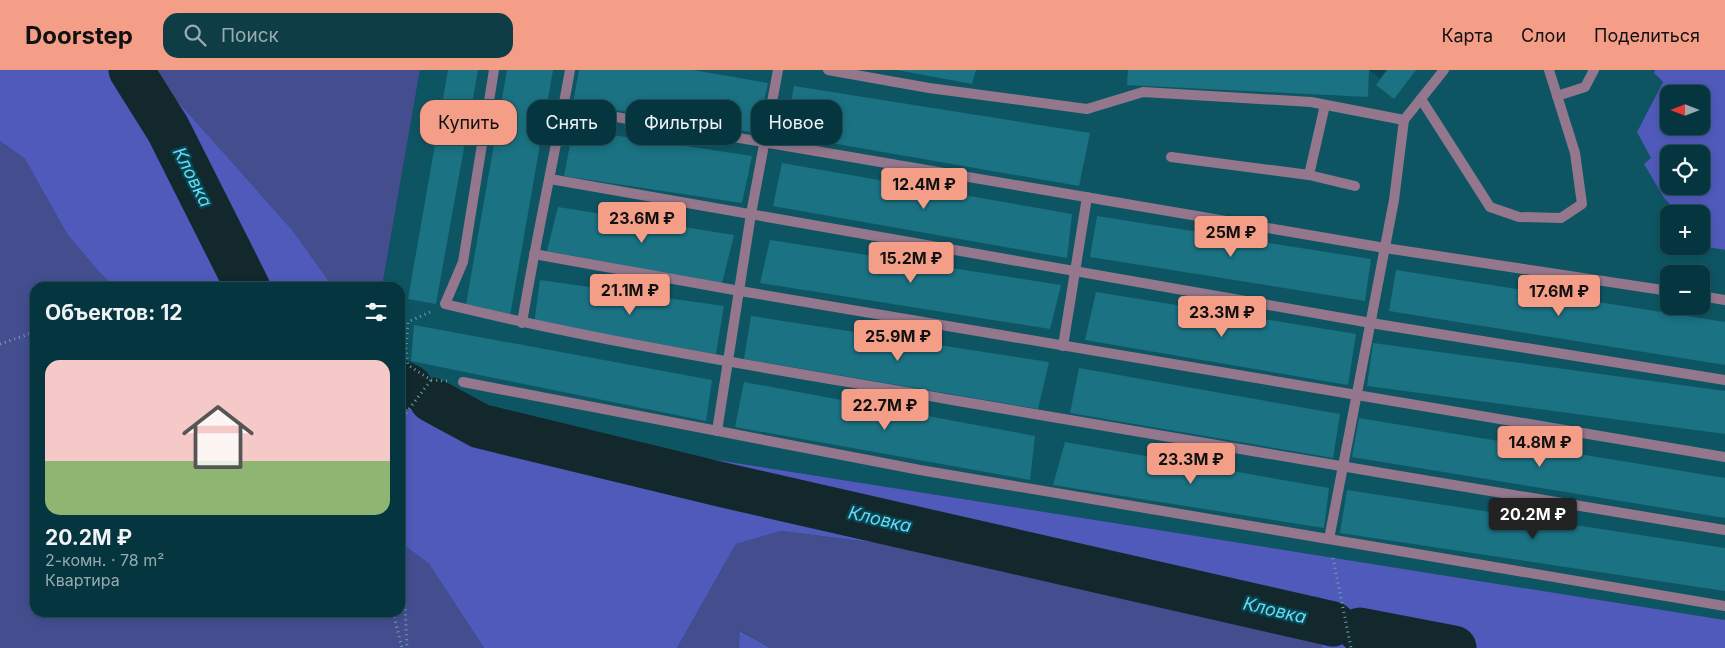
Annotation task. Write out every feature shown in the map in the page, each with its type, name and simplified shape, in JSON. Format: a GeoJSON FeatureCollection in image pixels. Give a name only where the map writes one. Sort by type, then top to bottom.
{"type":"FeatureCollection","features":[{"type":"Feature","properties":{"kind":"lane"},"geometry":{"type":"LineString","coordinates":[[494,70],[463,262],[445,304],[522,323],[728,361],[1343,467],[1725,530]]}},
{"type":"Feature","properties":{"kind":"lane"},"geometry":{"type":"LineString","coordinates":[[564,100],[570,70]]}},
{"type":"Feature","properties":{"kind":"lane"},"geometry":{"type":"LineString","coordinates":[[772,100],[778,70]]}},
{"type":"Feature","properties":{"kind":"lane"},"geometry":{"type":"LineString","coordinates":[[828,70],[929,88],[1087,109],[1143,92],[1311,102],[1404,120]]}},
{"type":"Feature","properties":{"kind":"lane"},"geometry":{"type":"LineString","coordinates":[[1329,539],[1394,200],[1404,120],[1444,70]]}},
{"type":"Feature","properties":{"kind":"lane"},"geometry":{"type":"LineString","coordinates":[[1421,99],[1490,207],[1518,217],[1561,218],[1582,204],[1575,153],[1549,70]]}},
{"type":"Feature","properties":{"kind":"lane"},"geometry":{"type":"LineString","coordinates":[[1557,96],[1585,87],[1594,70]]}},
{"type":"Feature","properties":{"kind":"lane"},"geometry":{"type":"LineString","coordinates":[[1308,175],[1325,105]]}},
{"type":"Feature","properties":{"kind":"lane"},"geometry":{"type":"LineString","coordinates":[[616,117],[751,140]]}},
{"type":"Feature","properties":{"kind":"lane"},"geometry":{"type":"LineString","coordinates":[[522,323],[556,145]]}},
{"type":"Feature","properties":{"kind":"lane"},"geometry":{"type":"LineString","coordinates":[[717,431],[763,145]]}},
{"type":"Feature","properties":{"kind":"lane"},"geometry":{"type":"LineString","coordinates":[[782,145],[1385,248],[1660,291]]}},
{"type":"Feature","properties":{"kind":"lane"},"geometry":{"type":"LineString","coordinates":[[1171,157],[1308,175],[1355,186]]}},
{"type":"Feature","properties":{"kind":"lane"},"geometry":{"type":"LineString","coordinates":[[550,179],[1370,323],[1725,380]]}},
{"type":"Feature","properties":{"kind":"lane"},"geometry":{"type":"LineString","coordinates":[[1064,346],[1087,197]]}},
{"type":"Feature","properties":{"kind":"lane"},"geometry":{"type":"LineString","coordinates":[[534,254],[740,291],[1725,457]]}},
{"type":"Feature","properties":{"kind":"lane"},"geometry":{"type":"LineString","coordinates":[[1710,298],[1725,300]]}},
{"type":"Feature","properties":{"kind":"lane"},"geometry":{"type":"LineString","coordinates":[[463,382],[920,470],[1725,606]]}},
{"type":"Feature","properties":{"kind":"path"},"geometry":{"type":"LineString","coordinates":[[445,304],[408,322],[406,349],[408,365],[431,380],[463,382]]}},
{"type":"Feature","properties":{"kind":"path"},"geometry":{"type":"LineString","coordinates":[[0,344],[30,334]]}},
{"type":"Feature","properties":{"kind":"path"},"geometry":{"type":"LineString","coordinates":[[405,414],[431,380]]}},
{"type":"Feature","properties":{"kind":"path"},"geometry":{"type":"LineString","coordinates":[[1329,539],[1351,648]]}},
{"type":"Feature","properties":{"kind":"path"},"geometry":{"type":"LineString","coordinates":[[405,605],[407,648]]}},
{"type":"Feature","properties":{"kind":"path"},"geometry":{"type":"LineString","coordinates":[[394,617],[402,648]]}},
{"type":"Feature","properties":{"kind":"shaded area"},"geometry":{"type":"Polygon","coordinates":[[[0,70],[150,70],[293,231],[329,282],[110,282],[67,234],[25,159],[0,141],[0,70]]]}},
{"type":"Feature","properties":{"kind":"shaded area"},"geometry":{"type":"Polygon","coordinates":[[[150,70],[420,70],[383,282],[329,282],[293,231],[150,70]]]}},
{"type":"Feature","properties":{"kind":"shaded area"},"geometry":{"type":"Polygon","coordinates":[[[420,70],[1369,70],[1380,78],[1387,70],[1655,70],[1654,73],[1663,82],[1637,132],[1652,158],[1644,164],[1660,191],[1660,195],[1662,195],[1671,205],[1660,205],[1660,255],[1710,255],[1710,248],[1725,250],[1725,620],[446,417],[405,376],[405,282],[383,282],[420,70]]]}},
{"type":"Feature","properties":{"kind":"shaded area"},"geometry":{"type":"Polygon","coordinates":[[[1655,70],[1725,70],[1725,250],[1710,248],[1710,205],[1671,205],[1662,195],[1710,195],[1710,145],[1660,145],[1660,191],[1644,164],[1651,158],[1637,132],[1660,88],[1660,135],[1710,135],[1710,85],[1661,85],[1663,82],[1654,73],[1655,70]]]}},
{"type":"Feature","properties":{"kind":"shaded area"},"geometry":{"type":"Polygon","coordinates":[[[0,141],[25,159],[67,234],[110,282],[30,282],[30,617],[405,617],[405,546],[429,564],[484,648],[0,648],[0,141]]]}},
{"type":"Feature","properties":{"kind":"shaded area"},"geometry":{"type":"Polygon","coordinates":[[[405,376],[446,417],[1725,620],[1725,648],[1322,648],[1320,597],[1291,595],[781,531],[736,544],[677,648],[484,648],[429,564],[405,546],[405,376]]]}},
{"type":"Feature","properties":{"kind":"shaded area"},"geometry":{"type":"Polygon","coordinates":[[[781,531],[1291,595],[1321,597],[1322,648],[770,648],[741,631],[739,648],[677,648],[736,544],[781,531]]]}},
{"type":"Feature","properties":{"kind":"shaded area"},"geometry":{"type":"Polygon","coordinates":[[[740,631],[770,648],[739,648],[740,631]]]}},
{"type":"Feature","properties":{"kind":"building"},"geometry":{"type":"Polygon","coordinates":[[[448,70],[478,70],[473,100],[443,100],[448,70]]]}},
{"type":"Feature","properties":{"kind":"building"},"geometry":{"type":"Polygon","coordinates":[[[507,70],[553,70],[548,100],[527,100],[527,145],[540,145],[510,316],[465,310],[494,145],[517,145],[517,100],[502,100],[507,70]]]}},
{"type":"Feature","properties":{"kind":"building"},"geometry":{"type":"Polygon","coordinates":[[[579,70],[693,70],[768,83],[764,100],[751,100],[751,132],[741,130],[741,100],[626,100],[626,112],[616,110],[616,100],[574,100],[579,70]]]}},
{"type":"Feature","properties":{"kind":"building"},"geometry":{"type":"Polygon","coordinates":[[[897,70],[976,70],[972,84],[897,70]]]}},
{"type":"Feature","properties":{"kind":"building"},"geometry":{"type":"Polygon","coordinates":[[[1128,70],[1369,70],[1368,97],[1127,85],[1128,70]]]}},
{"type":"Feature","properties":{"kind":"building"},"geometry":{"type":"Polygon","coordinates":[[[1387,70],[1416,70],[1394,99],[1376,85],[1387,70]]]}},
{"type":"Feature","properties":{"kind":"building"},"geometry":{"type":"Polygon","coordinates":[[[794,86],[1090,133],[1079,186],[842,145],[842,100],[791,100],[794,86]]]}},
{"type":"Feature","properties":{"kind":"building"},"geometry":{"type":"Polygon","coordinates":[[[616,135],[626,137],[626,145],[679,145],[752,156],[742,203],[564,176],[570,145],[616,145],[616,135]]]}},
{"type":"Feature","properties":{"kind":"building"},"geometry":{"type":"Polygon","coordinates":[[[435,145],[465,145],[436,304],[408,299],[435,145]]]}},
{"type":"Feature","properties":{"kind":"building"},"geometry":{"type":"Polygon","coordinates":[[[782,163],[1072,214],[1067,258],[773,206],[782,163]]]}},
{"type":"Feature","properties":{"kind":"building"},"geometry":{"type":"Polygon","coordinates":[[[558,207],[734,235],[722,283],[547,251],[558,207]]]}},
{"type":"Feature","properties":{"kind":"building"},"geometry":{"type":"Polygon","coordinates":[[[1097,216],[1371,259],[1365,301],[1090,257],[1097,216]]]}},
{"type":"Feature","properties":{"kind":"building"},"geometry":{"type":"Polygon","coordinates":[[[770,240],[1061,285],[1050,329],[760,283],[770,240]]]}},
{"type":"Feature","properties":{"kind":"building"},"geometry":{"type":"Polygon","coordinates":[[[1396,270],[1660,312],[1660,315],[1681,315],[1725,322],[1725,365],[1389,311],[1396,270]]]}},
{"type":"Feature","properties":{"kind":"building"},"geometry":{"type":"Polygon","coordinates":[[[540,280],[724,306],[716,354],[534,324],[540,280]]]}},
{"type":"Feature","properties":{"kind":"building"},"geometry":{"type":"Polygon","coordinates":[[[1096,292],[1356,334],[1348,385],[1085,340],[1096,292]]]}},
{"type":"Feature","properties":{"kind":"building"},"geometry":{"type":"Polygon","coordinates":[[[751,316],[1049,362],[1038,409],[744,359],[751,316]]]}},
{"type":"Feature","properties":{"kind":"building"},"geometry":{"type":"Polygon","coordinates":[[[414,325],[712,380],[706,421],[411,361],[414,325]]]}},
{"type":"Feature","properties":{"kind":"building"},"geometry":{"type":"Polygon","coordinates":[[[1373,343],[1725,391],[1725,434],[1367,386],[1373,343]]]}},
{"type":"Feature","properties":{"kind":"building"},"geometry":{"type":"Polygon","coordinates":[[[1079,368],[1340,414],[1333,458],[1070,413],[1079,368]]]}},
{"type":"Feature","properties":{"kind":"building"},"geometry":{"type":"Polygon","coordinates":[[[744,382],[1035,436],[1030,480],[735,427],[744,382]]]}},
{"type":"Feature","properties":{"kind":"building"},"geometry":{"type":"Polygon","coordinates":[[[1359,418],[1725,478],[1725,518],[1352,457],[1359,418]]]}},
{"type":"Feature","properties":{"kind":"building"},"geometry":{"type":"Polygon","coordinates":[[[1065,442],[1329,488],[1324,528],[1053,485],[1065,442]]]}},
{"type":"Feature","properties":{"kind":"building"},"geometry":{"type":"Polygon","coordinates":[[[1347,490],[1725,548],[1725,591],[1340,533],[1347,490]]]}},
{"type":"Feature","properties":{"kind":"waterway","name":"Кловка"},"geometry":{"type":"LineString","coordinates":[[131,70],[168,129],[245,282]]}},
{"type":"Feature","properties":{"kind":"waterway","name":"Кловка"},"geometry":{"type":"LineString","coordinates":[[405,384],[410,387]]}},
{"type":"Feature","properties":{"kind":"waterway","name":"Кловка"},"geometry":{"type":"LineString","coordinates":[[432,400],[480,426],[719,484],[1333,624]]}},
{"type":"Feature","properties":{"kind":"waterway","name":"Кловка"},"geometry":{"type":"LineString","coordinates":[[1360,630],[1454,648]]}}]}
